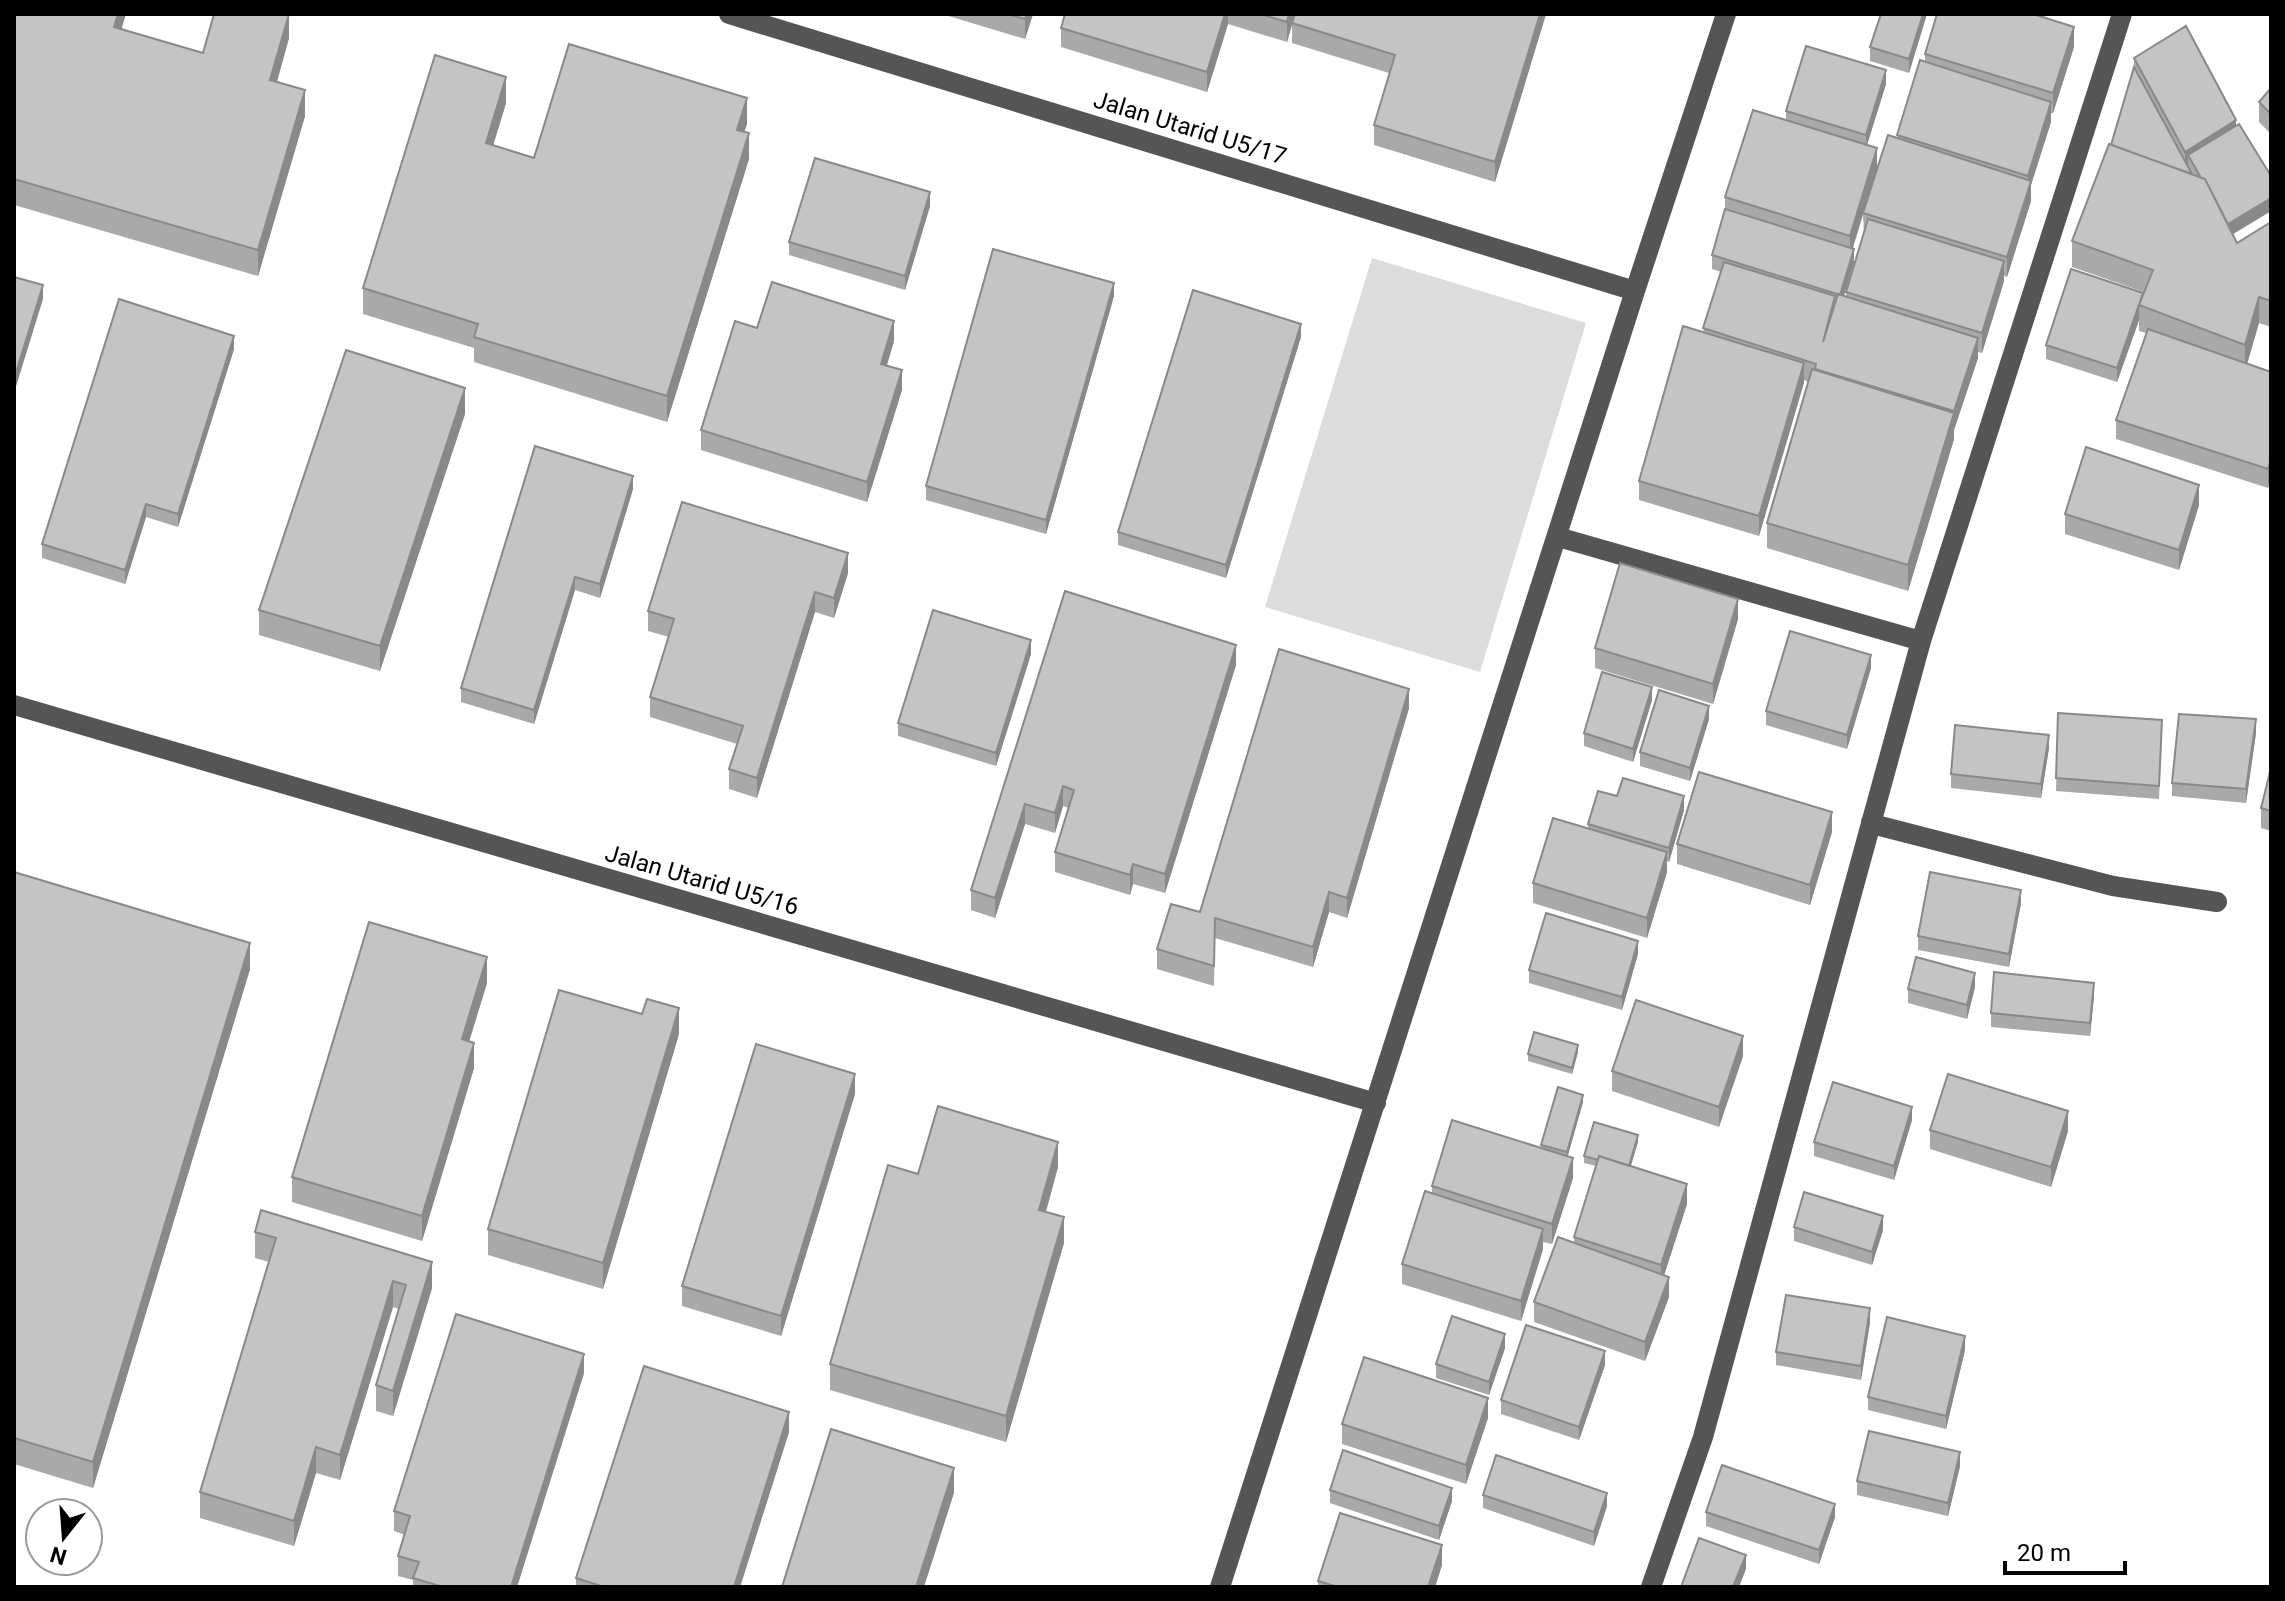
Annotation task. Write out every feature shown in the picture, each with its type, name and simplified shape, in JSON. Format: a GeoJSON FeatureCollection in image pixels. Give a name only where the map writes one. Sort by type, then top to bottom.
{"type":"FeatureCollection","features":[{"type":"Feature","properties":{"kind":"street","name":"Jalan Utarid U5/17"},"geometry":{"type":"LineString","coordinates":[[729,14],[1635,291]]}},
{"type":"Feature","properties":{"kind":"street"},"geometry":{"type":"LineString","coordinates":[[1220,1587],[1726,14]]}},
{"type":"Feature","properties":{"kind":"street"},"geometry":{"type":"LineString","coordinates":[[1651,1587],[1703,1437],[1921,641],[2122,14]]}},
{"type":"Feature","properties":{"kind":"street"},"geometry":{"type":"LineString","coordinates":[[1558,537],[1921,641]]}},
{"type":"Feature","properties":{"kind":"street","name":"Jalan Utarid U5/16"},"geometry":{"type":"LineString","coordinates":[[14,705],[1376,1103]]}},
{"type":"Feature","properties":{"kind":"street"},"geometry":{"type":"LineString","coordinates":[[1871,822],[2113,886],[2217,902]]}},
{"type":"Feature","properties":{"kind":"shaded area"},"geometry":{"type":"Polygon","coordinates":[[[1372,258],[1586,323],[1480,672],[1265,607],[1372,258]]]}},
{"type":"Feature","properties":{"kind":"building"},"geometry":{"type":"Polygon","coordinates":[[[14,14],[118,14],[114,27],[203,53],[214,14],[289,14],[270,80],[305,90],[258,250],[14,179],[14,14]]]}},
{"type":"Feature","properties":{"kind":"building"},"geometry":{"type":"Polygon","coordinates":[[[1007,14],[1027,14],[1025,19],[1007,14]]]}},
{"type":"Feature","properties":{"kind":"building"},"geometry":{"type":"Polygon","coordinates":[[[1065,14],[1225,14],[1207,72],[1061,28],[1065,14]]]}},
{"type":"Feature","properties":{"kind":"building"},"geometry":{"type":"Polygon","coordinates":[[[1260,14],[1289,14],[1287,22],[1260,14]]]}},
{"type":"Feature","properties":{"kind":"building"},"geometry":{"type":"Polygon","coordinates":[[[1295,14],[1540,14],[1495,162],[1374,125],[1395,55],[1292,23],[1295,14]]]}},
{"type":"Feature","properties":{"kind":"building"},"geometry":{"type":"Polygon","coordinates":[[[1881,14],[1923,14],[1909,59],[1870,47],[1881,14]]]}},
{"type":"Feature","properties":{"kind":"building"},"geometry":{"type":"Polygon","coordinates":[[[1937,14],[2033,14],[2074,27],[2053,93],[1925,54],[1937,14]]]}},
{"type":"Feature","properties":{"kind":"building"},"geometry":{"type":"Polygon","coordinates":[[[2186,26],[2236,120],[2185,152],[2134,58],[2186,26]]]}},
{"type":"Feature","properties":{"kind":"building"},"geometry":{"type":"Polygon","coordinates":[[[569,44],[747,98],[737,130],[749,133],[667,396],[474,337],[478,324],[363,288],[435,55],[506,77],[486,143],[534,158],[569,44]]]}},
{"type":"Feature","properties":{"kind":"building"},"geometry":{"type":"Polygon","coordinates":[[[1806,46],[1886,70],[1866,135],[1786,111],[1806,46]]]}},
{"type":"Feature","properties":{"kind":"building"},"geometry":{"type":"Polygon","coordinates":[[[1920,60],[2051,102],[2028,176],[1897,135],[1920,60]]]}},
{"type":"Feature","properties":{"kind":"building"},"geometry":{"type":"Polygon","coordinates":[[[2134,67],[2192,174],[2111,145],[2134,67]]]}},
{"type":"Feature","properties":{"kind":"building"},"geometry":{"type":"Polygon","coordinates":[[[2271,88],[2271,114],[2259,102],[2271,88]]]}},
{"type":"Feature","properties":{"kind":"building"},"geometry":{"type":"Polygon","coordinates":[[[1753,110],[1877,148],[1850,236],[1725,197],[1753,110]]]}},
{"type":"Feature","properties":{"kind":"building"},"geometry":{"type":"Polygon","coordinates":[[[2239,124],[2271,176],[2271,198],[2228,224],[2205,179],[2201,178],[2188,155],[2239,124]]]}},
{"type":"Feature","properties":{"kind":"building"},"geometry":{"type":"Polygon","coordinates":[[[1888,135],[2031,181],[2007,257],[1863,213],[1888,135]]]}},
{"type":"Feature","properties":{"kind":"building"},"geometry":{"type":"Polygon","coordinates":[[[2109,144],[2205,179],[2237,243],[2271,222],[2271,301],[2259,297],[2245,345],[2139,305],[2153,270],[2072,241],[2109,144]]]}},
{"type":"Feature","properties":{"kind":"building"},"geometry":{"type":"Polygon","coordinates":[[[815,158],[930,192],[905,276],[789,242],[815,158]]]}},
{"type":"Feature","properties":{"kind":"building"},"geometry":{"type":"Polygon","coordinates":[[[1725,209],[1854,249],[1840,295],[1712,255],[1725,209]]]}},
{"type":"Feature","properties":{"kind":"building"},"geometry":{"type":"Polygon","coordinates":[[[1868,219],[2004,261],[1982,333],[1846,292],[1868,219]]]}},
{"type":"Feature","properties":{"kind":"building"},"geometry":{"type":"Polygon","coordinates":[[[993,249],[1114,283],[1046,520],[926,486],[993,249]]]}},
{"type":"Feature","properties":{"kind":"building"},"geometry":{"type":"Polygon","coordinates":[[[1724,262],[1835,296],[1823,342],[1838,294],[1978,338],[1954,411],[1815,369],[1816,364],[1703,328],[1724,262]]]}},
{"type":"Feature","properties":{"kind":"building"},"geometry":{"type":"Polygon","coordinates":[[[2071,269],[2143,293],[2117,368],[2046,345],[2071,269]]]}},
{"type":"Feature","properties":{"kind":"building"},"geometry":{"type":"Polygon","coordinates":[[[14,277],[43,285],[14,379],[14,277]]]}},
{"type":"Feature","properties":{"kind":"building"},"geometry":{"type":"Polygon","coordinates":[[[772,282],[894,321],[881,364],[902,370],[867,482],[701,430],[735,321],[757,328],[772,282]]]}},
{"type":"Feature","properties":{"kind":"building"},"geometry":{"type":"Polygon","coordinates":[[[1193,290],[1301,324],[1226,565],[1118,532],[1193,290]]]}},
{"type":"Feature","properties":{"kind":"building"},"geometry":{"type":"Polygon","coordinates":[[[119,299],[234,336],[178,514],[146,504],[125,570],[42,544],[119,299]]]}},
{"type":"Feature","properties":{"kind":"building"},"geometry":{"type":"Polygon","coordinates":[[[1683,326],[1804,363],[1759,516],[1639,481],[1683,326]]]}},
{"type":"Feature","properties":{"kind":"building"},"geometry":{"type":"Polygon","coordinates":[[[2148,329],[2271,372],[2271,459],[2268,469],[2116,420],[2148,329]]]}},
{"type":"Feature","properties":{"kind":"building"},"geometry":{"type":"Polygon","coordinates":[[[346,350],[465,388],[380,646],[259,610],[346,350]]]}},
{"type":"Feature","properties":{"kind":"building"},"geometry":{"type":"Polygon","coordinates":[[[1812,369],[1954,413],[1908,565],[1767,523],[1812,369]]]}},
{"type":"Feature","properties":{"kind":"building"},"geometry":{"type":"Polygon","coordinates":[[[535,446],[633,476],[600,584],[575,577],[534,710],[461,688],[535,446]]]}},
{"type":"Feature","properties":{"kind":"building"},"geometry":{"type":"Polygon","coordinates":[[[2086,447],[2199,485],[2179,550],[2065,514],[2086,447]]]}},
{"type":"Feature","properties":{"kind":"building"},"geometry":{"type":"Polygon","coordinates":[[[682,502],[848,553],[834,598],[815,592],[757,778],[729,769],[743,726],[650,697],[674,619],[648,611],[682,502]]]}},
{"type":"Feature","properties":{"kind":"building"},"geometry":{"type":"Polygon","coordinates":[[[1620,563],[1738,599],[1713,684],[1595,648],[1620,563]]]}},
{"type":"Feature","properties":{"kind":"building"},"geometry":{"type":"Polygon","coordinates":[[[1065,591],[1236,645],[1165,874],[1133,864],[1130,875],[1055,852],[1074,790],[1063,786],[1055,813],[1025,804],[995,898],[971,890],[1065,591]]]}},
{"type":"Feature","properties":{"kind":"building"},"geometry":{"type":"Polygon","coordinates":[[[933,610],[1031,640],[996,753],[898,723],[933,610]]]}},
{"type":"Feature","properties":{"kind":"building"},"geometry":{"type":"Polygon","coordinates":[[[1790,631],[1871,655],[1847,735],[1766,711],[1790,631]]]}},
{"type":"Feature","properties":{"kind":"building"},"geometry":{"type":"Polygon","coordinates":[[[1279,649],[1409,689],[1347,898],[1329,892],[1313,947],[1215,918],[1214,966],[1157,949],[1171,904],[1200,912],[1279,649]]]}},
{"type":"Feature","properties":{"kind":"building"},"geometry":{"type":"Polygon","coordinates":[[[1602,672],[1652,687],[1633,749],[1584,733],[1602,672]]]}},
{"type":"Feature","properties":{"kind":"building"},"geometry":{"type":"Polygon","coordinates":[[[1659,690],[1709,706],[1690,768],[1640,752],[1659,690]]]}},
{"type":"Feature","properties":{"kind":"building"},"geometry":{"type":"Polygon","coordinates":[[[2058,713],[2162,720],[2159,786],[2056,778],[2058,713]]]}},
{"type":"Feature","properties":{"kind":"building"},"geometry":{"type":"Polygon","coordinates":[[[2179,714],[2256,719],[2246,789],[2172,783],[2179,714]]]}},
{"type":"Feature","properties":{"kind":"building"},"geometry":{"type":"Polygon","coordinates":[[[1955,725],[2049,735],[2041,784],[1951,774],[1955,725]]]}},
{"type":"Feature","properties":{"kind":"building"},"geometry":{"type":"Polygon","coordinates":[[[2271,768],[2271,811],[2261,808],[2271,768]]]}},
{"type":"Feature","properties":{"kind":"building"},"geometry":{"type":"Polygon","coordinates":[[[1699,772],[1832,812],[1810,885],[1677,844],[1699,772]]]}},
{"type":"Feature","properties":{"kind":"building"},"geometry":{"type":"Polygon","coordinates":[[[1623,778],[1684,796],[1669,848],[1588,824],[1598,791],[1617,796],[1623,778]]]}},
{"type":"Feature","properties":{"kind":"building"},"geometry":{"type":"Polygon","coordinates":[[[1553,818],[1667,852],[1647,918],[1533,883],[1553,818]]]}},
{"type":"Feature","properties":{"kind":"building"},"geometry":{"type":"Polygon","coordinates":[[[14,872],[250,943],[93,1462],[14,1438],[14,872]]]}},
{"type":"Feature","properties":{"kind":"building"},"geometry":{"type":"Polygon","coordinates":[[[1930,872],[2021,890],[2009,954],[1918,936],[1930,872]]]}},
{"type":"Feature","properties":{"kind":"building"},"geometry":{"type":"Polygon","coordinates":[[[1546,913],[1638,941],[1622,997],[1529,970],[1546,913]]]}},
{"type":"Feature","properties":{"kind":"building"},"geometry":{"type":"Polygon","coordinates":[[[369,922],[487,957],[462,1039],[474,1043],[422,1216],[292,1177],[369,922]]]}},
{"type":"Feature","properties":{"kind":"building"},"geometry":{"type":"Polygon","coordinates":[[[1916,957],[1975,973],[1967,1005],[1908,989],[1916,957]]]}},
{"type":"Feature","properties":{"kind":"building"},"geometry":{"type":"Polygon","coordinates":[[[1994,972],[2094,983],[2090,1023],[1991,1013],[1994,972]]]}},
{"type":"Feature","properties":{"kind":"building"},"geometry":{"type":"Polygon","coordinates":[[[559,990],[642,1014],[647,999],[679,1008],[603,1263],[488,1229],[559,990]]]}},
{"type":"Feature","properties":{"kind":"building"},"geometry":{"type":"Polygon","coordinates":[[[1636,1000],[1743,1036],[1719,1107],[1612,1071],[1636,1000]]]}},
{"type":"Feature","properties":{"kind":"building"},"geometry":{"type":"Polygon","coordinates":[[[1534,1032],[1578,1045],[1572,1068],[1528,1054],[1534,1032]]]}},
{"type":"Feature","properties":{"kind":"building"},"geometry":{"type":"Polygon","coordinates":[[[756,1044],[855,1074],[781,1316],[682,1286],[756,1044]]]}},
{"type":"Feature","properties":{"kind":"building"},"geometry":{"type":"Polygon","coordinates":[[[1948,1074],[2068,1111],[2051,1167],[1930,1130],[1948,1074]]]}},
{"type":"Feature","properties":{"kind":"building"},"geometry":{"type":"Polygon","coordinates":[[[1833,1082],[1912,1107],[1894,1166],[1814,1142],[1833,1082]]]}},
{"type":"Feature","properties":{"kind":"building"},"geometry":{"type":"Polygon","coordinates":[[[1558,1087],[1583,1095],[1567,1152],[1541,1145],[1558,1087]]]}},
{"type":"Feature","properties":{"kind":"building"},"geometry":{"type":"Polygon","coordinates":[[[938,1106],[1058,1142],[1039,1210],[1064,1217],[1006,1416],[830,1364],[888,1165],[918,1174],[938,1106]]]}},
{"type":"Feature","properties":{"kind":"building"},"geometry":{"type":"Polygon","coordinates":[[[1452,1120],[1573,1158],[1552,1224],[1432,1186],[1452,1120]]]}},
{"type":"Feature","properties":{"kind":"building"},"geometry":{"type":"Polygon","coordinates":[[[1594,1122],[1638,1135],[1629,1166],[1599,1156],[1598,1160],[1584,1156],[1594,1122]]]}},
{"type":"Feature","properties":{"kind":"building"},"geometry":{"type":"Polygon","coordinates":[[[1599,1156],[1687,1184],[1661,1265],[1574,1237],[1599,1156]]]}},
{"type":"Feature","properties":{"kind":"building"},"geometry":{"type":"Polygon","coordinates":[[[1425,1191],[1543,1229],[1521,1301],[1402,1264],[1425,1191]]]}},
{"type":"Feature","properties":{"kind":"building"},"geometry":{"type":"Polygon","coordinates":[[[1804,1192],[1883,1216],[1872,1252],[1794,1227],[1804,1192]]]}},
{"type":"Feature","properties":{"kind":"building"},"geometry":{"type":"Polygon","coordinates":[[[261,1210],[432,1262],[393,1391],[376,1385],[406,1285],[393,1281],[340,1455],[316,1447],[294,1521],[200,1492],[276,1238],[255,1232],[261,1210]]]}},
{"type":"Feature","properties":{"kind":"building"},"geometry":{"type":"Polygon","coordinates":[[[1558,1237],[1669,1277],[1645,1342],[1534,1302],[1558,1237]]]}},
{"type":"Feature","properties":{"kind":"building"},"geometry":{"type":"Polygon","coordinates":[[[1786,1295],[1870,1308],[1861,1366],[1776,1352],[1786,1295]]]}},
{"type":"Feature","properties":{"kind":"building"},"geometry":{"type":"Polygon","coordinates":[[[456,1314],[584,1354],[511,1587],[443,1587],[413,1578],[419,1562],[398,1556],[410,1516],[394,1511],[456,1314]]]}},
{"type":"Feature","properties":{"kind":"building"},"geometry":{"type":"Polygon","coordinates":[[[1452,1316],[1505,1334],[1489,1382],[1436,1364],[1452,1316]]]}},
{"type":"Feature","properties":{"kind":"building"},"geometry":{"type":"Polygon","coordinates":[[[1887,1317],[1965,1336],[1946,1416],[1868,1397],[1887,1317]]]}},
{"type":"Feature","properties":{"kind":"building"},"geometry":{"type":"Polygon","coordinates":[[[1526,1325],[1605,1351],[1579,1427],[1501,1400],[1526,1325]]]}},
{"type":"Feature","properties":{"kind":"building"},"geometry":{"type":"Polygon","coordinates":[[[1364,1357],[1488,1398],[1466,1465],[1342,1424],[1364,1357]]]}},
{"type":"Feature","properties":{"kind":"building"},"geometry":{"type":"Polygon","coordinates":[[[644,1366],[789,1412],[734,1587],[604,1587],[576,1578],[644,1366]]]}},
{"type":"Feature","properties":{"kind":"building"},"geometry":{"type":"Polygon","coordinates":[[[831,1429],[954,1468],[916,1587],[782,1587],[831,1429]]]}},
{"type":"Feature","properties":{"kind":"building"},"geometry":{"type":"Polygon","coordinates":[[[1869,1431],[1960,1452],[1948,1503],[1857,1481],[1869,1431]]]}},
{"type":"Feature","properties":{"kind":"building"},"geometry":{"type":"Polygon","coordinates":[[[1343,1450],[1452,1488],[1439,1526],[1330,1490],[1343,1450]]]}},
{"type":"Feature","properties":{"kind":"building"},"geometry":{"type":"Polygon","coordinates":[[[1496,1455],[1607,1493],[1594,1532],[1483,1495],[1496,1455]]]}},
{"type":"Feature","properties":{"kind":"building"},"geometry":{"type":"Polygon","coordinates":[[[1722,1465],[1835,1504],[1819,1550],[1706,1512],[1722,1465]]]}},
{"type":"Feature","properties":{"kind":"building"},"geometry":{"type":"Polygon","coordinates":[[[1340,1513],[1442,1545],[1428,1587],[1338,1587],[1318,1581],[1340,1513]]]}},
{"type":"Feature","properties":{"kind":"building"},"geometry":{"type":"Polygon","coordinates":[[[1699,1538],[1746,1555],[1733,1587],[1681,1587],[1699,1538]]]}}]}
